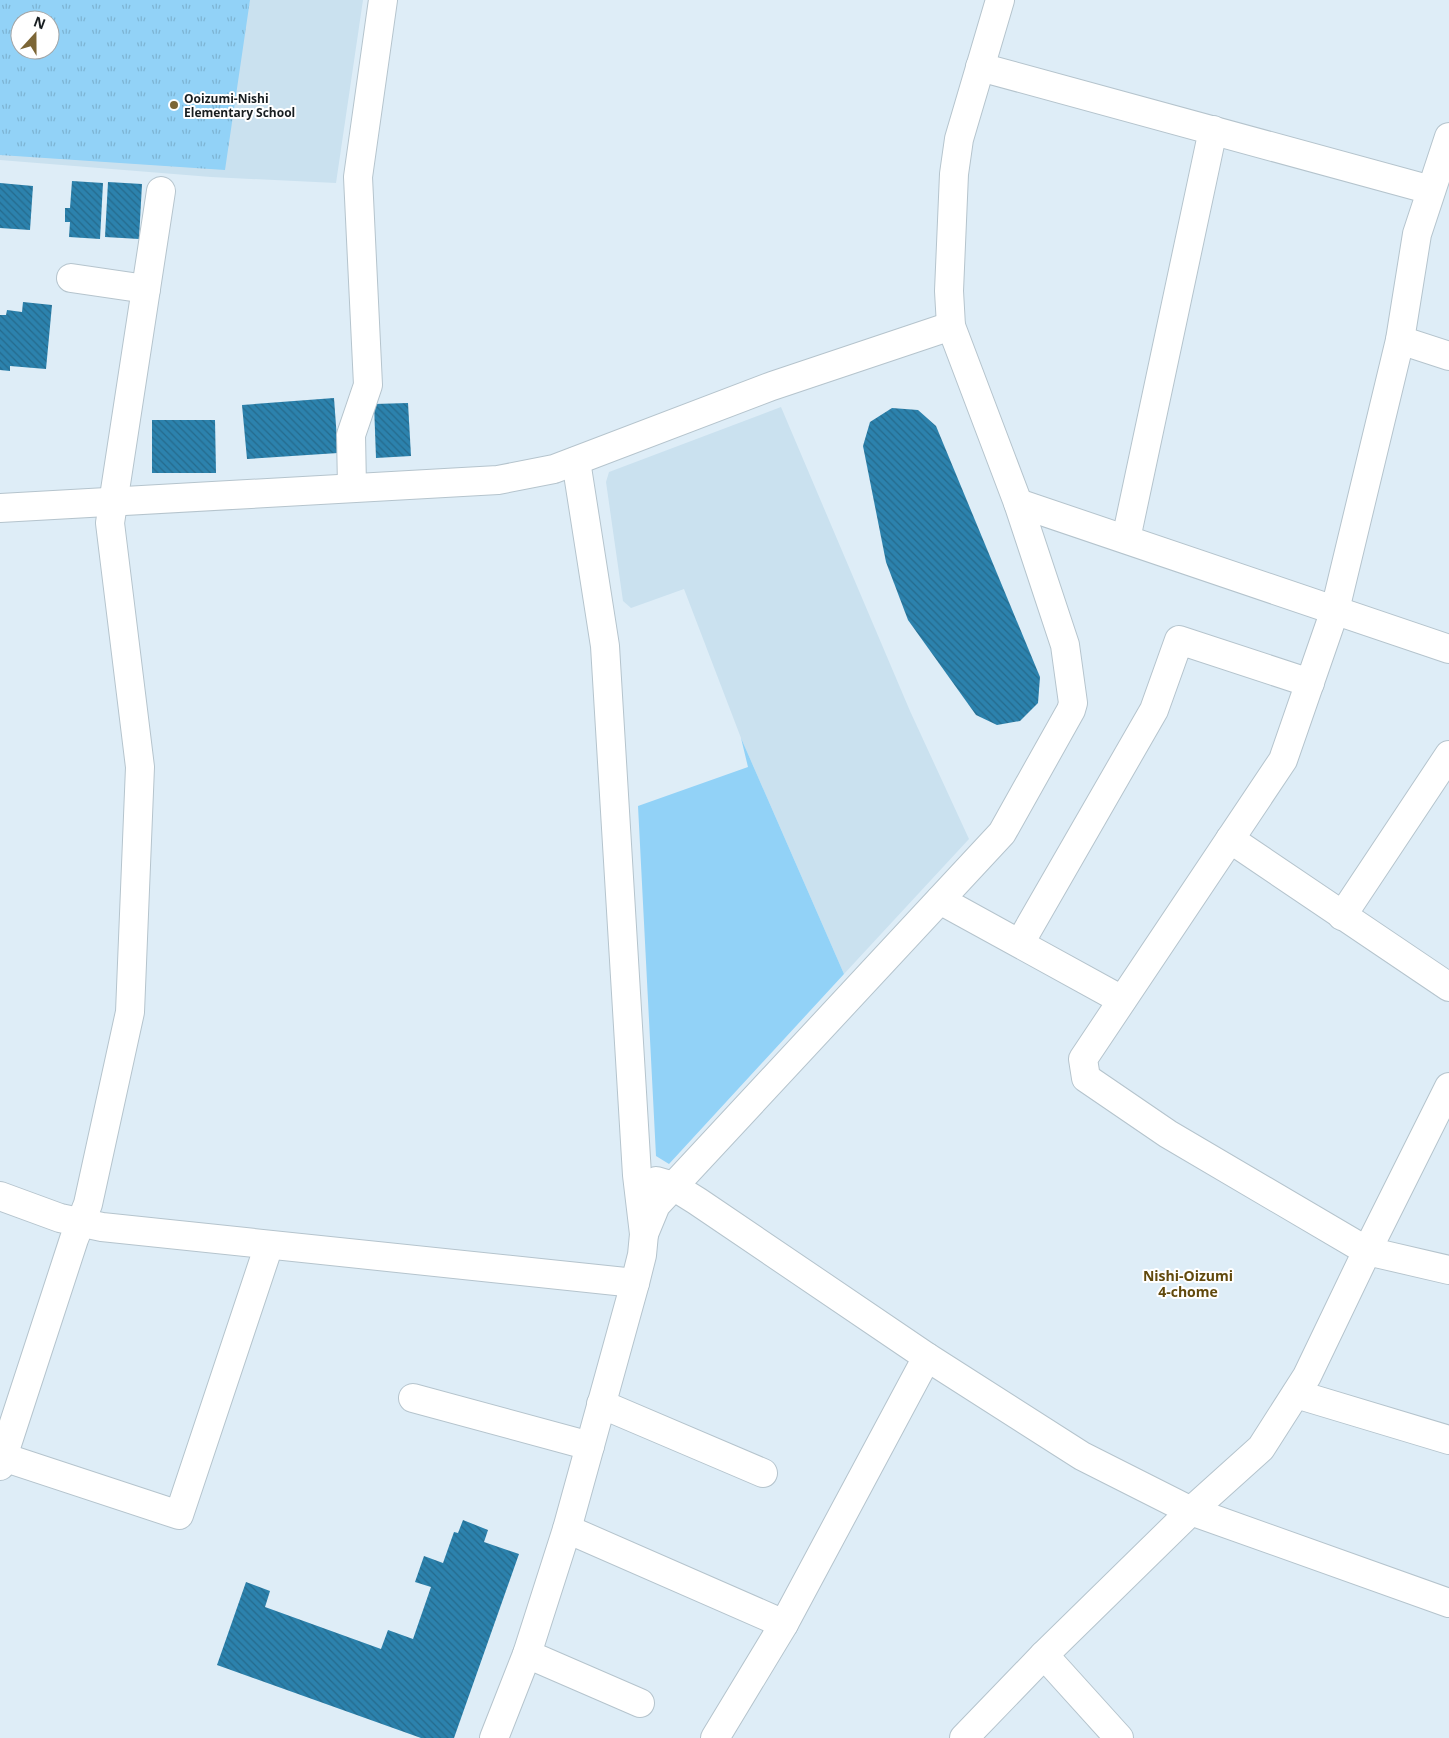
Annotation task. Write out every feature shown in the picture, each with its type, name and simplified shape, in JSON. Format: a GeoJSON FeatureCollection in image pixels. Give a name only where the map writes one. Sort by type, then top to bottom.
{"type":"FeatureCollection","features":[{"type":"Feature","properties":{"kind":"street"},"geometry":{"type":"LineString","coordinates":[[352,487],[351,435],[368,385],[358,178],[384,0]]}},
{"type":"Feature","properties":{"kind":"street"},"geometry":{"type":"LineString","coordinates":[[644,1234],[656,1205],[1002,833],[1071,710],[1073,703],[1065,645],[1018,503],[951,326],[948,291],[954,174],[959,140],[1000,0]]}},
{"type":"Feature","properties":{"kind":"street"},"geometry":{"type":"LineString","coordinates":[[980,67],[1431,190]]}},
{"type":"Feature","properties":{"kind":"street"},"geometry":{"type":"LineString","coordinates":[[1126,539],[1213,130]]}},
{"type":"Feature","properties":{"kind":"street"},"geometry":{"type":"LineString","coordinates":[[1449,137],[1417,234],[1400,340],[1335,610],[1283,760],[1083,1059],[1086,1078],[1168,1134],[1367,1251],[1449,1270]]}},
{"type":"Feature","properties":{"kind":"street"},"geometry":{"type":"LineString","coordinates":[[161,191],[110,523],[140,767],[130,1012],[88,1204],[80,1223],[1,1462],[179,1515],[269,1245]]}},
{"type":"Feature","properties":{"kind":"street"},"geometry":{"type":"LineString","coordinates":[[71,278],[146,289]]}},
{"type":"Feature","properties":{"kind":"street"},"geometry":{"type":"LineString","coordinates":[[0,508],[498,480],[554,469],[772,386],[951,326]]}},
{"type":"Feature","properties":{"kind":"street"},"geometry":{"type":"LineString","coordinates":[[1400,340],[1449,356]]}},
{"type":"Feature","properties":{"kind":"street"},"geometry":{"type":"LineString","coordinates":[[494,1738],[527,1654],[567,1529],[635,1283],[642,1255],[644,1234],[637,1175],[605,646],[576,461]]}},
{"type":"Feature","properties":{"kind":"street"},"geometry":{"type":"LineString","coordinates":[[1018,503],[1449,649]]}},
{"type":"Feature","properties":{"kind":"street"},"geometry":{"type":"LineString","coordinates":[[1020,944],[1154,710],[1179,640],[1310,684]]}},
{"type":"Feature","properties":{"kind":"street"},"geometry":{"type":"LineString","coordinates":[[1342,916],[1449,756]]}},
{"type":"Feature","properties":{"kind":"street"},"geometry":{"type":"LineString","coordinates":[[1230,840],[1449,987]]}},
{"type":"Feature","properties":{"kind":"street"},"geometry":{"type":"LineString","coordinates":[[940,900],[1122,1000]]}},
{"type":"Feature","properties":{"kind":"street"},"geometry":{"type":"LineString","coordinates":[[964,1738],[1044,1654],[1191,1511],[1261,1448],[1307,1376],[1367,1251],[1442,1119],[1449,1087]]}},
{"type":"Feature","properties":{"kind":"street"},"geometry":{"type":"LineString","coordinates":[[637,1175],[673,1186],[927,1357],[1082,1456],[1191,1511],[1449,1603]]}},
{"type":"Feature","properties":{"kind":"street"},"geometry":{"type":"LineString","coordinates":[[0,1196],[60,1218],[102,1228],[635,1283]]}},
{"type":"Feature","properties":{"kind":"street"},"geometry":{"type":"LineString","coordinates":[[715,1738],[784,1624],[927,1357]]}},
{"type":"Feature","properties":{"kind":"street"},"geometry":{"type":"LineString","coordinates":[[1296,1394],[1449,1440]]}},
{"type":"Feature","properties":{"kind":"street"},"geometry":{"type":"LineString","coordinates":[[413,1398],[590,1446]]}},
{"type":"Feature","properties":{"kind":"street"},"geometry":{"type":"LineString","coordinates":[[601,1404],[763,1474]]}},
{"type":"Feature","properties":{"kind":"street"},"geometry":{"type":"LineString","coordinates":[[567,1529],[784,1624]]}},
{"type":"Feature","properties":{"kind":"street"},"geometry":{"type":"LineString","coordinates":[[527,1654],[640,1703]]}},
{"type":"Feature","properties":{"kind":"street"},"geometry":{"type":"LineString","coordinates":[[1044,1654],[1119,1738]]}},
{"type":"Feature","properties":{"kind":"shaded area","name":"Ooizumi-Nishi Elementary School"},"geometry":{"type":"Polygon","coordinates":[[[0,0],[363,0],[336,183],[211,177],[0,160],[0,0]]]}},
{"type":"Feature","properties":{"kind":"shaded area"},"geometry":{"type":"Polygon","coordinates":[[[781,407],[910,711],[969,839],[844,974],[741,738],[684,589],[631,608],[623,601],[606,482],[609,472],[781,407]]]}},
{"type":"Feature","properties":{"kind":"green space","name":"Ooizumi-Nishi Elementary School"},"geometry":{"type":"Polygon","coordinates":[[[0,0],[250,0],[225,170],[0,155],[0,0]]]}},
{"type":"Feature","properties":{"kind":"green space"},"geometry":{"type":"Polygon","coordinates":[[[741,738],[844,974],[669,1164],[656,1156],[638,806],[748,767],[741,738]]]}},
{"type":"Feature","properties":{"kind":"building"},"geometry":{"type":"Polygon","coordinates":[[[72,181],[103,183],[100,239],[69,237],[70,222],[65,222],[65,208],[70,208],[72,181]]]}},
{"type":"Feature","properties":{"kind":"building"},"geometry":{"type":"Polygon","coordinates":[[[108,182],[142,184],[139,239],[105,237],[108,182]]]}},
{"type":"Feature","properties":{"kind":"building"},"geometry":{"type":"Polygon","coordinates":[[[0,183],[33,186],[30,230],[0,228],[0,183]]]}},
{"type":"Feature","properties":{"kind":"building"},"geometry":{"type":"Polygon","coordinates":[[[23,302],[52,305],[46,369],[10,366],[10,371],[0,370],[0,315],[6,315],[7,310],[22,312],[23,302]]]}},
{"type":"Feature","properties":{"kind":"building"},"geometry":{"type":"Polygon","coordinates":[[[334,398],[338,453],[247,459],[242,405],[334,398]]]}},
{"type":"Feature","properties":{"kind":"building"},"geometry":{"type":"Polygon","coordinates":[[[408,403],[411,456],[376,458],[374,404],[408,403]]]}},
{"type":"Feature","properties":{"kind":"building"},"geometry":{"type":"Polygon","coordinates":[[[892,408],[918,410],[936,426],[1040,677],[1038,703],[1020,721],[997,725],[976,715],[908,620],[886,562],[863,446],[870,422],[892,408]]]}},
{"type":"Feature","properties":{"kind":"building"},"geometry":{"type":"Polygon","coordinates":[[[152,420],[215,420],[216,473],[152,473],[152,420]]]}},
{"type":"Feature","properties":{"kind":"building"},"geometry":{"type":"Polygon","coordinates":[[[463,1520],[488,1530],[484,1542],[519,1554],[454,1738],[421,1738],[217,1665],[246,1582],[270,1591],[265,1607],[381,1649],[388,1630],[413,1639],[431,1587],[415,1582],[424,1556],[443,1563],[454,1532],[458,1533],[463,1520]]]}},
{"type":"Feature","properties":{"kind":"place","name":"Ooizumi-Nishi Elementary School"},"geometry":{"type":"Point","coordinates":[174,105]}},
{"type":"Feature","properties":{"kind":"district","name":"Nishi-Oizumi 4-chome"},"geometry":{"type":"Point","coordinates":[1188,1284]}}]}
